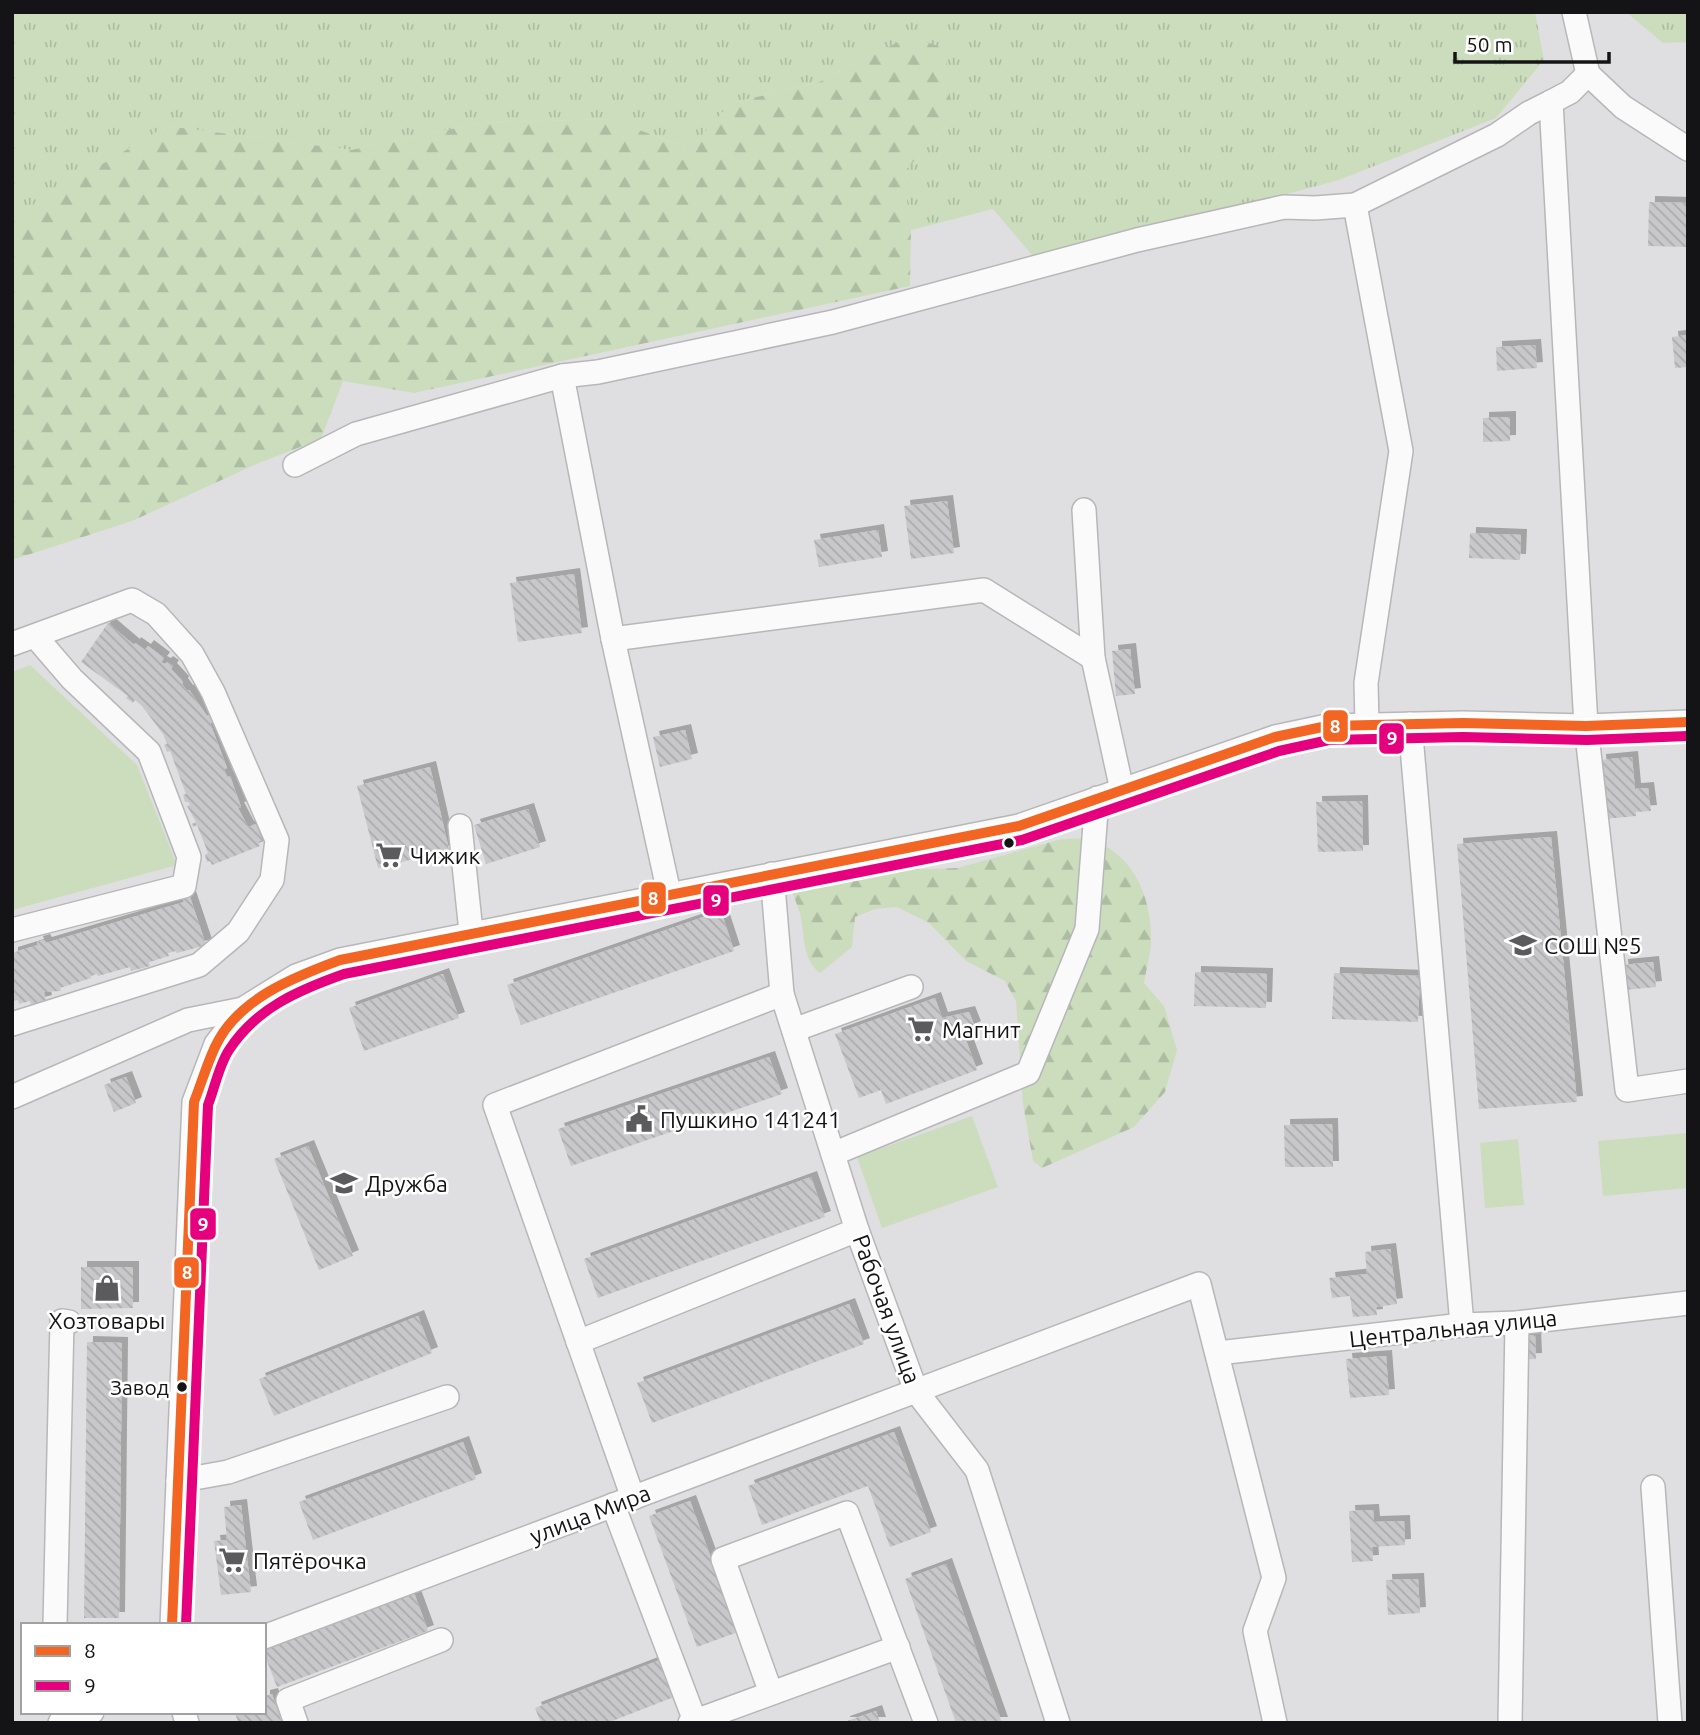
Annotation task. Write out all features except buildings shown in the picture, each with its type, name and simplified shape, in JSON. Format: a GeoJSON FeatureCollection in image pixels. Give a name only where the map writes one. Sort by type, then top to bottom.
{"type":"FeatureCollection","features":[{"type":"Feature","properties":{"kind":"street"},"geometry":{"type":"LineString","coordinates":[[1574,12],[1588,74],[1623,107],[1688,149]]}},
{"type":"Feature","properties":{"kind":"street"},"geometry":{"type":"LineString","coordinates":[[295,465],[356,434],[562,376],[598,372],[833,322],[1137,240],[1271,210],[1355,205],[1497,135],[1529,113],[1570,92],[1588,74]]}},
{"type":"Feature","properties":{"kind":"street"},"geometry":{"type":"LineString","coordinates":[[1551,102],[1586,726],[1627,1090],[1688,1081]]}},
{"type":"Feature","properties":{"kind":"street"},"geometry":{"type":"LineString","coordinates":[[1355,205],[1401,450],[1366,683],[1367,723]]}},
{"type":"Feature","properties":{"kind":"street"},"geometry":{"type":"LineString","coordinates":[[562,376],[613,639],[669,893]]}},
{"type":"Feature","properties":{"kind":"street"},"geometry":{"type":"LineString","coordinates":[[1084,510],[1093,658],[1122,790]]}},
{"type":"Feature","properties":{"kind":"street"},"geometry":{"type":"LineString","coordinates":[[613,639],[984,590],[1093,658]]}},
{"type":"Feature","properties":{"kind":"street"},"geometry":{"type":"LineString","coordinates":[[12,644],[132,600],[156,614],[192,654],[213,692],[277,840],[272,880],[238,932],[199,965],[12,1024]]}},
{"type":"Feature","properties":{"kind":"street"},"geometry":{"type":"LineString","coordinates":[[12,930],[184,886],[189,857],[149,752],[72,679],[34,636]]}},
{"type":"Feature","properties":{"kind":"street"},"geometry":{"type":"LineString","coordinates":[[172,1623],[194,1102],[216,1044],[243,1009],[296,976],[340,960],[471,932],[1019,826],[1275,737],[1327,726],[1367,723],[1463,723],[1586,726],[1688,722]]}},
{"type":"Feature","properties":{"kind":"street"},"geometry":{"type":"LineString","coordinates":[[1410,724],[1462,1325]]}},
{"type":"Feature","properties":{"kind":"street"},"geometry":{"type":"LineString","coordinates":[[833,1154],[1028,1073],[1087,929],[1097,798]]}},
{"type":"Feature","properties":{"kind":"street"},"geometry":{"type":"LineString","coordinates":[[460,826],[471,932]]}},
{"type":"Feature","properties":{"kind":"street","name":"Рабочая улица"},"geometry":{"type":"LineString","coordinates":[[772,874],[782,994],[858,1230],[916,1391],[977,1470],[1058,1723]]}},
{"type":"Feature","properties":{"kind":"street"},"geometry":{"type":"LineString","coordinates":[[794,1030],[911,987]]}},
{"type":"Feature","properties":{"kind":"street"},"geometry":{"type":"LineString","coordinates":[[782,994],[495,1105],[578,1342],[623,1502],[693,1722],[720,1718],[771,1693],[898,1647]]}},
{"type":"Feature","properties":{"kind":"street"},"geometry":{"type":"LineString","coordinates":[[12,1097],[188,1020],[243,1009]]}},
{"type":"Feature","properties":{"kind":"street"},"geometry":{"type":"LineString","coordinates":[[578,1342],[858,1230]]}},
{"type":"Feature","properties":{"kind":"street","name":"улица Мира"},"geometry":{"type":"LineString","coordinates":[[266,1636],[1199,1284],[1218,1353]]}},
{"type":"Feature","properties":{"kind":"street","name":"Центральная улица"},"geometry":{"type":"LineString","coordinates":[[1218,1353],[1688,1303]]}},
{"type":"Feature","properties":{"kind":"street"},"geometry":{"type":"LineString","coordinates":[[55,1623],[62,1321],[69,1322]]}},
{"type":"Feature","properties":{"kind":"street"},"geometry":{"type":"LineString","coordinates":[[1510,1723],[1517,1323]]}},
{"type":"Feature","properties":{"kind":"street"},"geometry":{"type":"LineString","coordinates":[[1218,1353],[1274,1578],[1255,1631],[1275,1723]]}},
{"type":"Feature","properties":{"kind":"street"},"geometry":{"type":"LineString","coordinates":[[178,1480],[228,1472],[447,1397]]}},
{"type":"Feature","properties":{"kind":"street"},"geometry":{"type":"LineString","coordinates":[[1653,1487],[1670,1723]]}},
{"type":"Feature","properties":{"kind":"street"},"geometry":{"type":"LineString","coordinates":[[771,1693],[723,1559],[847,1513],[926,1723]]}},
{"type":"Feature","properties":{"kind":"street"},"geometry":{"type":"LineString","coordinates":[[296,1723],[288,1700],[441,1640]]}},
{"type":"Feature","properties":{"kind":"street"},"geometry":{"type":"LineString","coordinates":[[60,1723],[86,1714]]}},
{"type":"Feature","properties":{"kind":"green space"},"geometry":{"type":"Polygon","coordinates":[[[12,12],[1535,12],[1544,60],[1496,118],[1339,180],[1037,261],[993,209],[911,230],[903,173],[952,120],[910,36],[819,82],[731,103],[690,149],[610,119],[480,123],[351,150],[167,126],[12,217],[12,12]]]}},
{"type":"Feature","properties":{"kind":"green space"},"geometry":{"type":"Polygon","coordinates":[[[1626,12],[1688,12],[1688,42],[1663,43],[1626,12]]]}},
{"type":"Feature","properties":{"kind":"green space"},"geometry":{"type":"Polygon","coordinates":[[[910,36],[946,49],[952,120],[903,173],[911,230],[910,286],[414,393],[343,381],[321,439],[259,463],[132,521],[12,560],[12,217],[167,126],[351,150],[480,123],[610,119],[690,149],[731,103],[819,82],[910,36]]]}},
{"type":"Feature","properties":{"kind":"green space"},"geometry":{"type":"Polygon","coordinates":[[[30,665],[137,765],[177,865],[12,910],[12,672],[30,665]]]}},
{"type":"Feature","properties":{"kind":"green space"},"geometry":{"type":"Polygon","coordinates":[[[1062,839],[1084,839],[1100,844],[1114,852],[1136,876],[1148,907],[1150,923],[1151,945],[1144,983],[1164,1006],[1177,1050],[1165,1092],[1134,1127],[1042,1168],[1033,1161],[1023,1104],[1016,1001],[1005,981],[966,961],[929,923],[897,907],[875,909],[855,917],[852,947],[820,973],[814,968],[807,954],[800,914],[792,892],[830,880],[899,870],[957,868],[1062,839]]]}},
{"type":"Feature","properties":{"kind":"green space"},"geometry":{"type":"Polygon","coordinates":[[[972,1116],[998,1187],[882,1228],[857,1157],[972,1116]]]}},
{"type":"Feature","properties":{"kind":"green space"},"geometry":{"type":"Polygon","coordinates":[[[1688,1133],[1688,1188],[1603,1196],[1598,1141],[1688,1133]]]}},
{"type":"Feature","properties":{"kind":"green space"},"geometry":{"type":"Polygon","coordinates":[[[1518,1139],[1524,1205],[1485,1208],[1480,1143],[1518,1139]]]}},
{"type":"Feature","properties":{"kind":"transit line","name":"8"},"geometry":{"type":"LineString","coordinates":[[172,1623],[194,1102],[215,1047],[225,1030],[237,1016],[268,992],[340,960],[1019,826],[1275,737],[1327,726],[1463,723],[1586,726],[1688,722]]}},
{"type":"Feature","properties":{"kind":"transit line","name":"9"},"geometry":{"type":"LineString","coordinates":[[186,1623],[208,1105],[229,1050],[252,1023],[280,1002],[344,974],[1022,840],[1279,751],[1329,740],[1463,737],[1587,740],[1688,736]]}},
{"type":"Feature","properties":{"kind":"place","name":"Чижик"},"geometry":{"type":"Point","coordinates":[389,855]}},
{"type":"Feature","properties":{"kind":"place","name":"СОШ №5"},"geometry":{"type":"Point","coordinates":[1523,945]}},
{"type":"Feature","properties":{"kind":"place","name":"Магнит"},"geometry":{"type":"Point","coordinates":[921,1029]}},
{"type":"Feature","properties":{"kind":"place","name":"Пушкино 141241"},"geometry":{"type":"Point","coordinates":[639,1119]}},
{"type":"Feature","properties":{"kind":"place","name":"Дружба"},"geometry":{"type":"Point","coordinates":[344,1183]}},
{"type":"Feature","properties":{"kind":"place","name":"Хозтовары"},"geometry":{"type":"Point","coordinates":[107,1288]}},
{"type":"Feature","properties":{"kind":"place","name":"Завод"},"geometry":{"type":"Point","coordinates":[182,1387]}},
{"type":"Feature","properties":{"kind":"place","name":"Пятёрочка"},"geometry":{"type":"Point","coordinates":[232,1560]}}]}
